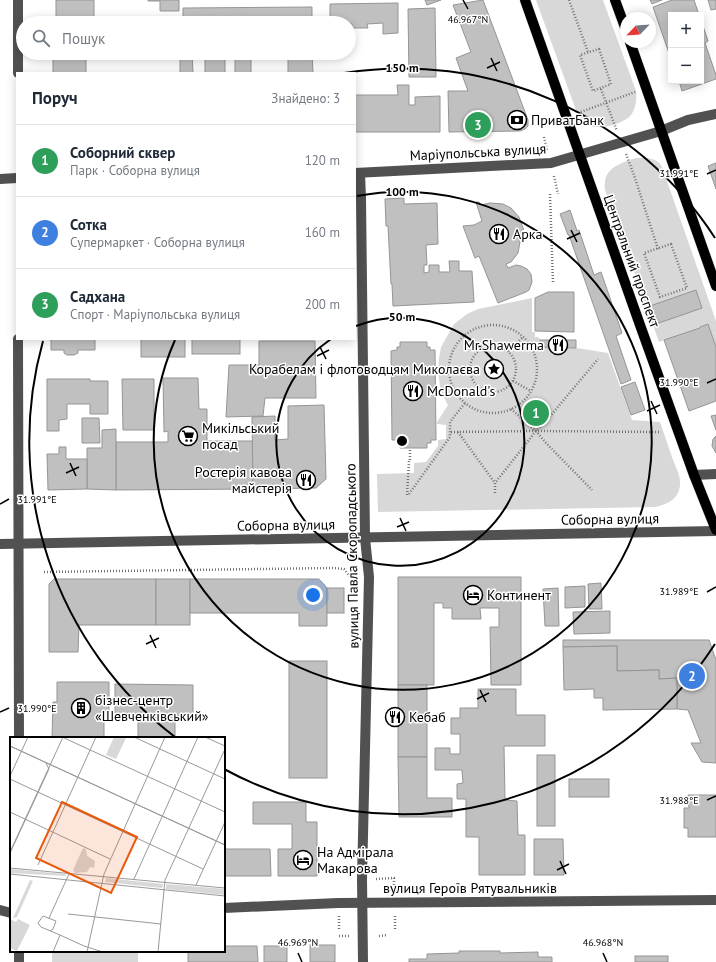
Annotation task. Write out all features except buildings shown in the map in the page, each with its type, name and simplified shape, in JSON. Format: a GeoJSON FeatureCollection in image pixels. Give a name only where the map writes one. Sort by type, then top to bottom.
{"type":"FeatureCollection","features":[{"type":"Feature","properties":{"kind":"main road","name":"Центральний проспект"},"geometry":{"type":"LineString","coordinates":[[525,0],[694,475],[716,531]]}},
{"type":"Feature","properties":{"kind":"main road"},"geometry":{"type":"LineString","coordinates":[[615,0],[620,14]]}},
{"type":"Feature","properties":{"kind":"main road"},"geometry":{"type":"LineString","coordinates":[[632,48],[716,286]]}},
{"type":"Feature","properties":{"kind":"street"},"geometry":{"type":"LineString","coordinates":[[18,0],[18,16]]}},
{"type":"Feature","properties":{"kind":"street"},"geometry":{"type":"LineString","coordinates":[[18,60],[18,72]]}},
{"type":"Feature","properties":{"kind":"street","name":"Маріупольська вулиця"},"geometry":{"type":"LineString","coordinates":[[358,173],[551,163],[661,130],[688,120],[716,114]]}},
{"type":"Feature","properties":{"kind":"street","name":"вулиця Павла Скоропадського"},"geometry":{"type":"LineString","coordinates":[[358,173],[361,198],[365,538],[369,577],[362,962]]}},
{"type":"Feature","properties":{"kind":"street"},"geometry":{"type":"LineString","coordinates":[[0,179],[16,178]]}},
{"type":"Feature","properties":{"kind":"street"},"geometry":{"type":"LineString","coordinates":[[18,340],[19,737]]}},
{"type":"Feature","properties":{"kind":"street"},"geometry":{"type":"LineString","coordinates":[[694,475],[716,474]]}},
{"type":"Feature","properties":{"kind":"street","name":"Соборна вулиця"},"geometry":{"type":"LineString","coordinates":[[0,544],[716,531]]}},
{"type":"Feature","properties":{"kind":"street","name":"вулиця Героїв Рятувальників"},"geometry":{"type":"LineString","coordinates":[[225,908],[338,902],[716,900]]}},
{"type":"Feature","properties":{"kind":"street"},"geometry":{"type":"LineString","coordinates":[[0,910],[10,913]]}},
{"type":"Feature","properties":{"kind":"path"},"geometry":{"type":"LineString","coordinates":[[569,0],[588,52]]}},
{"type":"Feature","properties":{"kind":"path"},"geometry":{"type":"LineString","coordinates":[[599,49],[611,84],[593,91],[580,55],[588,52],[599,49]]}},
{"type":"Feature","properties":{"kind":"path"},"geometry":{"type":"LineString","coordinates":[[601,89],[634,175],[658,249]]}},
{"type":"Feature","properties":{"kind":"path"},"geometry":{"type":"LineString","coordinates":[[577,113],[636,91]]}},
{"type":"Feature","properties":{"kind":"path"},"geometry":{"type":"LineString","coordinates":[[550,194],[553,284]]}},
{"type":"Feature","properties":{"kind":"path"},"geometry":{"type":"LineString","coordinates":[[671,244],[687,288],[660,297],[644,253],[658,249],[671,244]]}},
{"type":"Feature","properties":{"kind":"path"},"geometry":{"type":"LineString","coordinates":[[489,326],[510,329],[522,337],[531,347],[536,366],[536,378],[531,391],[523,401],[511,409],[491,413],[478,410],[465,403],[452,386],[449,371],[454,350],[462,338],[474,330],[489,326]]}},
{"type":"Feature","properties":{"kind":"path"},"geometry":{"type":"LineString","coordinates":[[508,351],[522,337]]}},
{"type":"Feature","properties":{"kind":"path"},"geometry":{"type":"LineString","coordinates":[[494,346],[501,347],[508,351],[514,359],[516,372],[513,381],[505,389],[497,392],[490,392],[479,387],[474,382],[470,374],[472,359],[482,348],[494,346]]}},
{"type":"Feature","properties":{"kind":"path"},"geometry":{"type":"LineString","coordinates":[[495,483],[536,431],[548,420],[598,359]]}},
{"type":"Feature","properties":{"kind":"path"},"geometry":{"type":"LineString","coordinates":[[513,381],[531,391]]}},
{"type":"Feature","properties":{"kind":"path"},"geometry":{"type":"LineString","coordinates":[[410,448],[408,495],[450,437],[450,422],[465,403]]}},
{"type":"Feature","properties":{"kind":"path"},"geometry":{"type":"LineString","coordinates":[[511,409],[536,431],[592,490]]}},
{"type":"Feature","properties":{"kind":"path"},"geometry":{"type":"LineString","coordinates":[[450,432],[659,432]]}},
{"type":"Feature","properties":{"kind":"path"},"geometry":{"type":"LineString","coordinates":[[458,432],[495,483],[495,493]]}},
{"type":"Feature","properties":{"kind":"path"},"geometry":{"type":"LineString","coordinates":[[44,572],[333,568],[344,569],[351,578]]}},
{"type":"Feature","properties":{"kind":"path"},"geometry":{"type":"LineString","coordinates":[[376,879],[394,878],[394,891]]}},
{"type":"Feature","properties":{"kind":"path"},"geometry":{"type":"LineString","coordinates":[[395,913],[395,929]]}},
{"type":"Feature","properties":{"kind":"path"},"geometry":{"type":"LineString","coordinates":[[338,915],[339,931]]}},
{"type":"Feature","properties":{"kind":"path"},"geometry":{"type":"LineString","coordinates":[[339,936],[350,936]]}},
{"type":"Feature","properties":{"kind":"path"},"geometry":{"type":"LineString","coordinates":[[378,936],[388,936]]}},
{"type":"Feature","properties":{"kind":"shaded area"},"geometry":{"type":"Polygon","coordinates":[[[536,0],[603,0],[636,91],[635,106],[633,112],[628,118],[617,124],[604,127],[592,127],[588,125],[577,113],[536,0]]]}},
{"type":"Feature","properties":{"kind":"shaded area"},"geometry":{"type":"Polygon","coordinates":[[[636,158],[648,158],[657,161],[662,167],[716,321],[716,347],[708,324],[659,342],[605,188],[606,177],[612,169],[621,163],[636,158]]]}},
{"type":"Feature","properties":{"kind":"shaded area"},"geometry":{"type":"Polygon","coordinates":[[[532,298],[532,332],[535,332],[535,337],[540,339],[540,347],[577,348],[608,353],[632,420],[660,422],[680,478],[679,491],[674,499],[670,502],[655,507],[378,512],[377,474],[414,473],[414,463],[426,462],[438,446],[438,440],[446,439],[446,425],[437,424],[448,405],[440,387],[438,372],[441,347],[454,324],[467,314],[478,309],[532,298]]]}},
{"type":"Feature","properties":{"kind":"shaded area"},"geometry":{"type":"Polygon","coordinates":[[[52,952],[138,952],[138,962],[52,962],[52,952]]]}},
{"type":"Feature","properties":{"kind":"place","name":"ПриватБанк"},"geometry":{"type":"Point","coordinates":[517,120]}},
{"type":"Feature","properties":{"kind":"place","name":"Садхана"},"geometry":{"type":"Point","coordinates":[478,125]}},
{"type":"Feature","properties":{"kind":"place","name":"Арка"},"geometry":{"type":"Point","coordinates":[499,234]}},
{"type":"Feature","properties":{"kind":"place","name":"Mr.Shawerma"},"geometry":{"type":"Point","coordinates":[558,345]}},
{"type":"Feature","properties":{"kind":"place","name":"Корабелам і флотоводцям Миколаєва"},"geometry":{"type":"Point","coordinates":[494,369]}},
{"type":"Feature","properties":{"kind":"place","name":"McDonald's"},"geometry":{"type":"Point","coordinates":[413,391]}},
{"type":"Feature","properties":{"kind":"place","name":"Соборний сквер"},"geometry":{"type":"Point","coordinates":[536,413]}},
{"type":"Feature","properties":{"kind":"place","name":"Микільський посад"},"geometry":{"type":"Point","coordinates":[188,436]}},
{"type":"Feature","properties":{"kind":"place","name":"Ростерія кавова майстерія"},"geometry":{"type":"Point","coordinates":[306,480]}},
{"type":"Feature","properties":{"kind":"place","name":"Континент"},"geometry":{"type":"Point","coordinates":[473,595]}},
{"type":"Feature","properties":{"kind":"place","name":"Сотка"},"geometry":{"type":"Point","coordinates":[692,676]}},
{"type":"Feature","properties":{"kind":"place","name":"бізнес-центр «Шевченківський»"},"geometry":{"type":"Point","coordinates":[81,708]}},
{"type":"Feature","properties":{"kind":"place","name":"Кебаб"},"geometry":{"type":"Point","coordinates":[395,717]}},
{"type":"Feature","properties":{"kind":"place","name":"На Адмірала Макарова"},"geometry":{"type":"Point","coordinates":[303,860]}}]}
